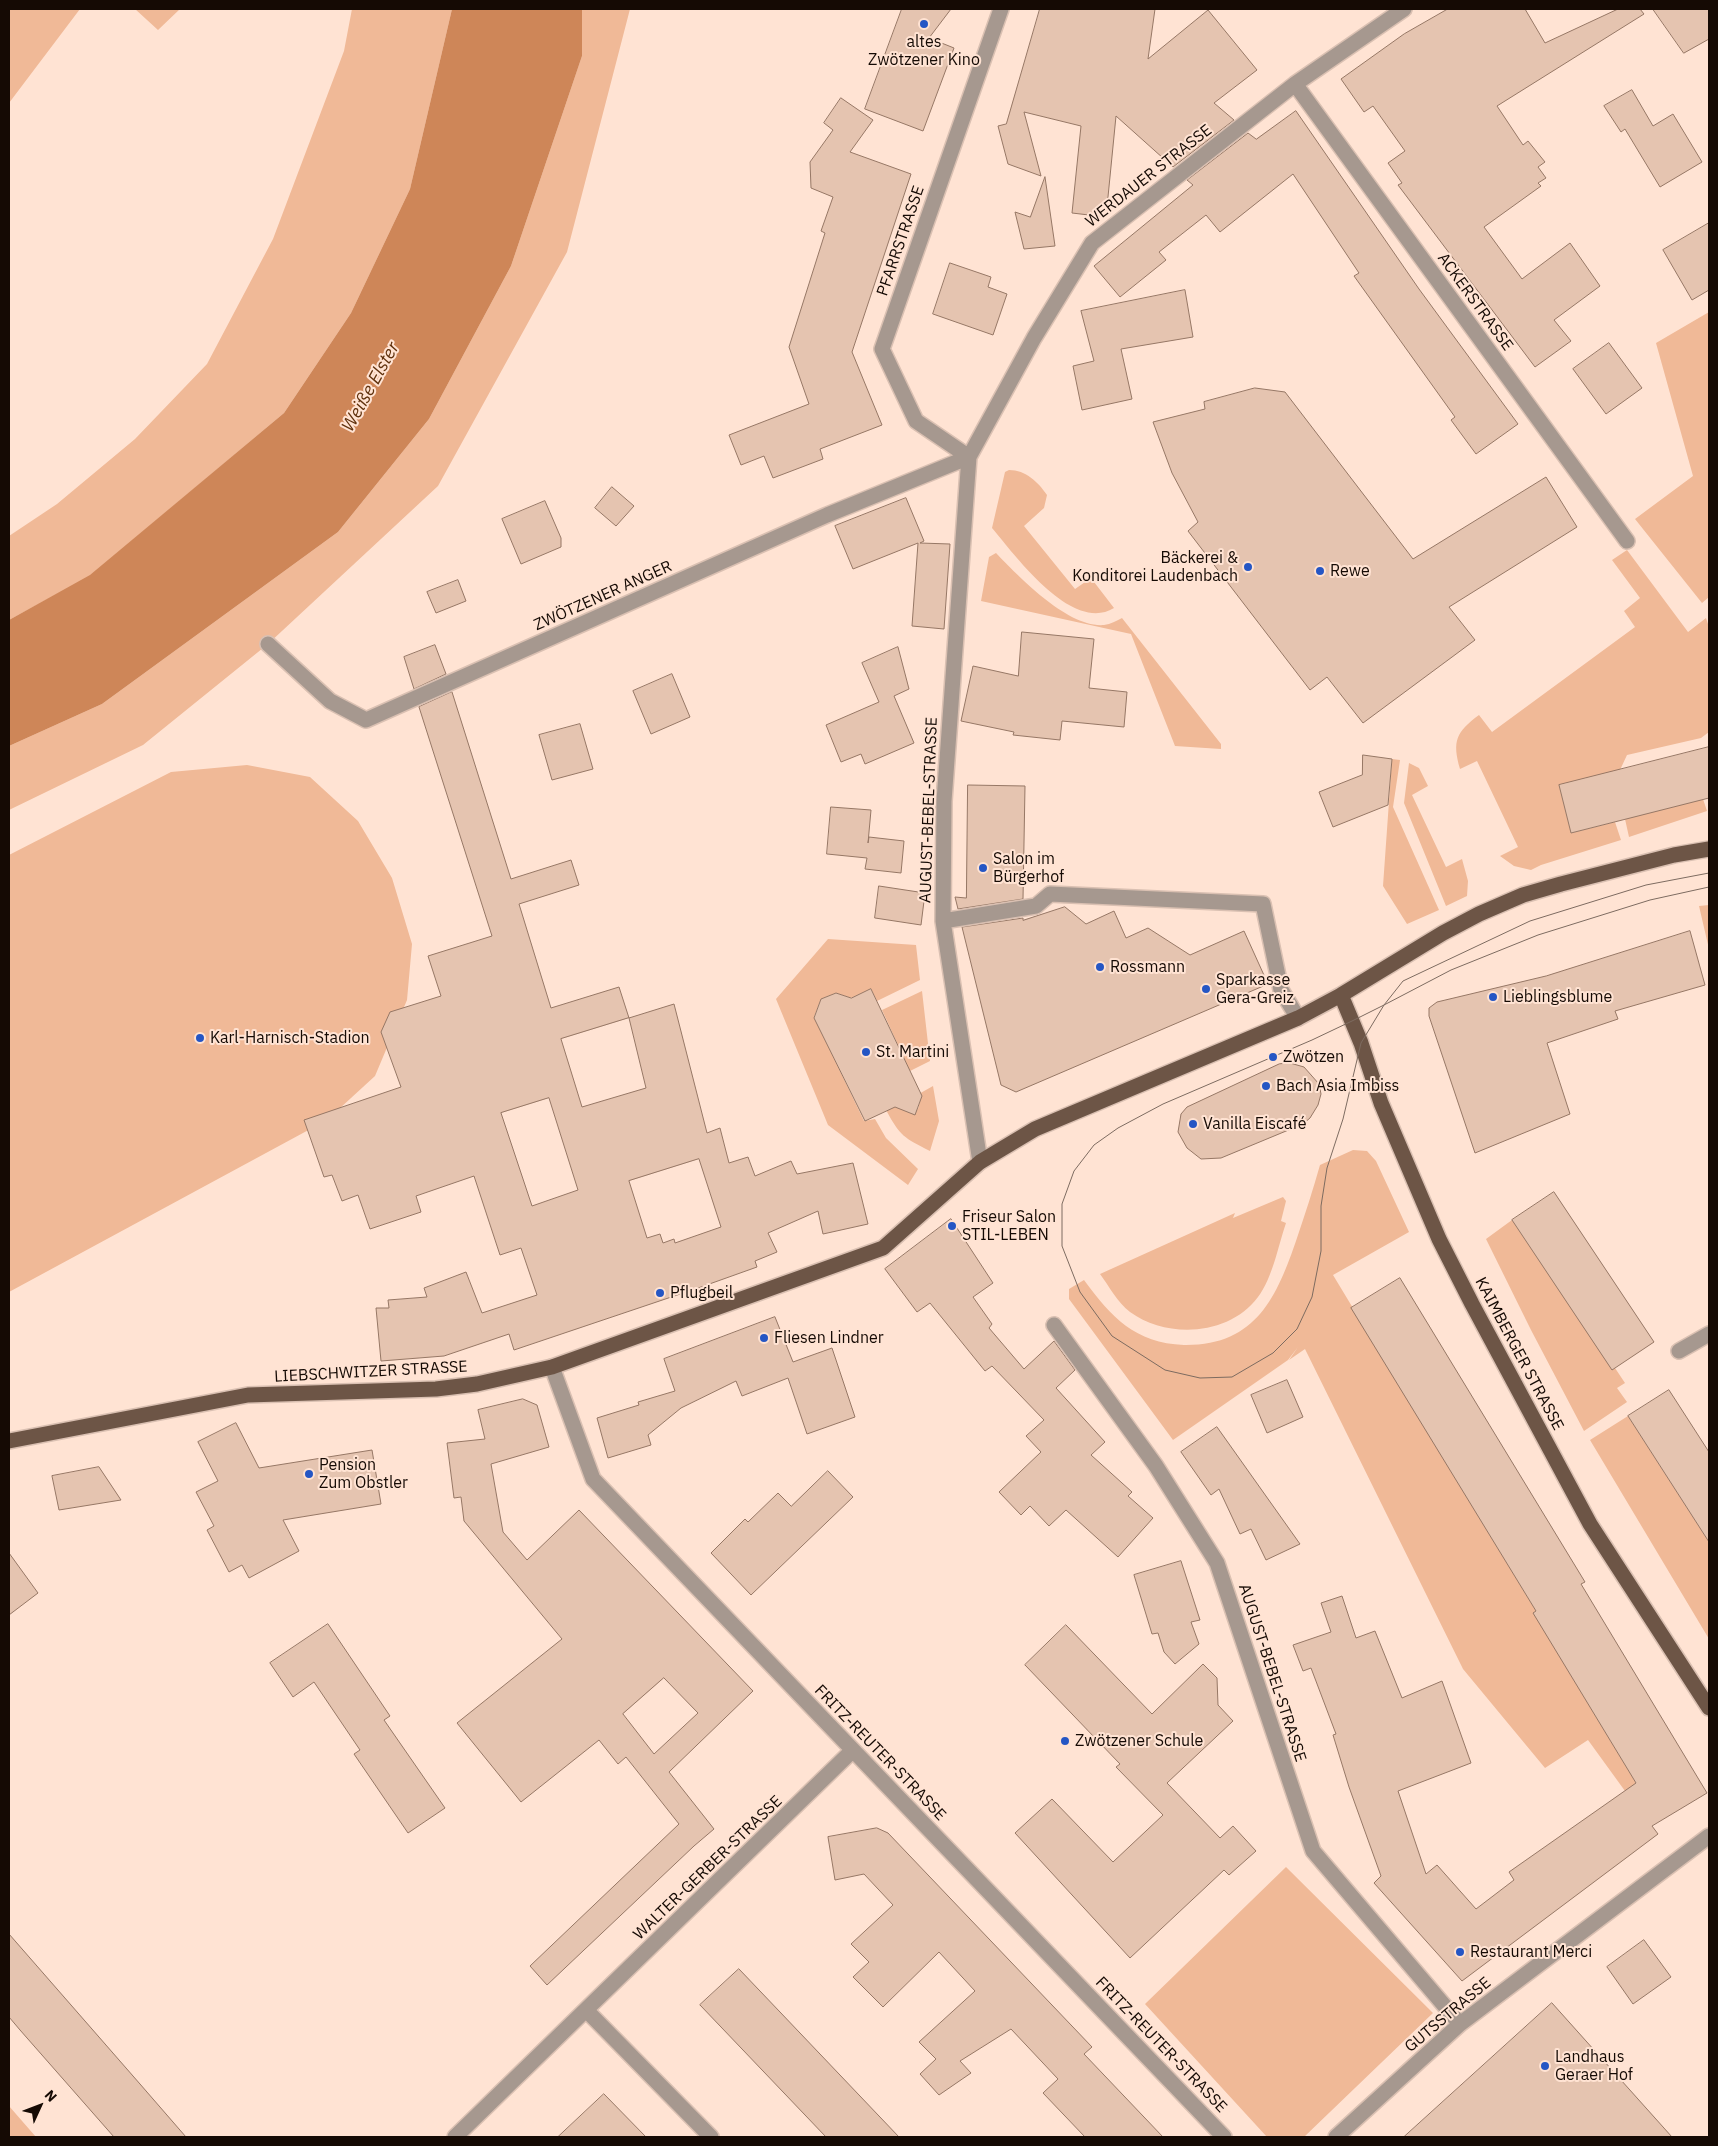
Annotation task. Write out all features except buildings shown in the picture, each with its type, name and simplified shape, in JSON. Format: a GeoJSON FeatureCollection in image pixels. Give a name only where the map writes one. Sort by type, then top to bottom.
{"type":"FeatureCollection","features":[{"type":"Feature","properties":{"kind":"main road","name":"LIEBSCHWITZER STRASSE"},"geometry":{"type":"LineString","coordinates":[[9,1441],[248,1395],[436,1389],[477,1384],[552,1367],[883,1248],[980,1162],[1035,1129],[1298,1018],[1341,995],[1443,933],[1523,896],[1674,855],[1709,849]]}},
{"type":"Feature","properties":{"kind":"main road","name":"KAIMBERGER STRASSE"},"geometry":{"type":"LineString","coordinates":[[1341,995],[1361,1043],[1381,1103],[1439,1239],[1472,1304],[1590,1524],[1709,1708]]}},
{"type":"Feature","properties":{"kind":"street","name":"PFARRSTRASSE"},"geometry":{"type":"LineString","coordinates":[[969,457],[916,421],[882,349],[1001,9]]}},
{"type":"Feature","properties":{"kind":"street","name":"WERDAUER STRASSE"},"geometry":{"type":"LineString","coordinates":[[969,457],[1034,338],[1092,243],[1295,84],[1404,9]]}},
{"type":"Feature","properties":{"kind":"street","name":"ACKERSTRASSE"},"geometry":{"type":"LineString","coordinates":[[1295,84],[1627,540]]}},
{"type":"Feature","properties":{"kind":"street","name":"ZWÖTZENER ANGER"},"geometry":{"type":"LineString","coordinates":[[268,644],[330,701],[366,720],[827,515],[969,457]]}},
{"type":"Feature","properties":{"kind":"street","name":"AUGUST-BEBEL-STRASSE"},"geometry":{"type":"LineString","coordinates":[[969,457],[944,801],[943,921],[980,1162]]}},
{"type":"Feature","properties":{"kind":"street"},"geometry":{"type":"LineString","coordinates":[[943,921],[1036,906],[1050,894],[1263,904],[1280,990],[1298,1018]]}},
{"type":"Feature","properties":{"kind":"street","name":"AUGUST-BEBEL-STRASSE"},"geometry":{"type":"LineString","coordinates":[[1054,1325],[1156,1466],[1217,1563],[1313,1852],[1460,2024]]}},
{"type":"Feature","properties":{"kind":"street"},"geometry":{"type":"LineString","coordinates":[[1679,1351],[1709,1334]]}},
{"type":"Feature","properties":{"kind":"street","name":"FRITZ-REUTER-STRASSE"},"geometry":{"type":"LineString","coordinates":[[552,1367],[594,1479],[1224,2137]]}},
{"type":"Feature","properties":{"kind":"street","name":"WALTER-GERBER-STRASSE"},"geometry":{"type":"LineString","coordinates":[[455,2137],[588,2011],[853,1750]]}},
{"type":"Feature","properties":{"kind":"street","name":"GUTSSTRASSE"},"geometry":{"type":"LineString","coordinates":[[1336,2137],[1460,2024],[1709,1836]]}},
{"type":"Feature","properties":{"kind":"street"},"geometry":{"type":"LineString","coordinates":[[588,2011],[711,2137]]}},
{"type":"Feature","properties":{"kind":"shaded area"},"geometry":{"type":"Polygon","coordinates":[[[9,9],[80,9],[9,103],[9,9]]]}},
{"type":"Feature","properties":{"kind":"shaded area"},"geometry":{"type":"Polygon","coordinates":[[[135,9],[180,9],[158,30],[135,9]]]}},
{"type":"Feature","properties":{"kind":"shaded area"},"geometry":{"type":"Polygon","coordinates":[[[352,9],[452,9],[410,189],[351,313],[284,413],[90,576],[9,620],[9,536],[57,504],[135,439],[207,364],[273,239],[344,51],[352,9]]]}},
{"type":"Feature","properties":{"kind":"shaded area"},"geometry":{"type":"Polygon","coordinates":[[[582,9],[630,9],[567,252],[438,486],[268,644],[143,745],[9,810],[9,746],[102,704],[338,532],[429,419],[511,266],[582,56],[582,9]]]}},
{"type":"Feature","properties":{"kind":"shaded area"},"geometry":{"type":"Polygon","coordinates":[[[1709,312],[1709,597],[1702,603],[1635,519],[1693,476],[1656,343],[1709,312]]]}},
{"type":"Feature","properties":{"kind":"shaded area"},"geometry":{"type":"Polygon","coordinates":[[[1009,470],[1026,474],[1047,495],[1044,508],[1024,526],[1075,589],[1091,578],[1114,608],[1098,613],[1080,610],[1063,601],[1030,572],[992,528],[1005,472],[1009,470]]]}},
{"type":"Feature","properties":{"kind":"shaded area"},"geometry":{"type":"Polygon","coordinates":[[[1627,550],[1688,632],[1706,618],[1709,627],[1709,732],[1701,738],[1627,755],[1620,770],[1559,785],[1571,833],[1615,822],[1621,840],[1541,865],[1531,870],[1514,866],[1500,856],[1518,847],[1477,761],[1460,769],[1456,751],[1458,738],[1465,727],[1479,715],[1492,732],[1635,627],[1624,611],[1640,598],[1612,560],[1627,550]]]}},
{"type":"Feature","properties":{"kind":"shaded area"},"geometry":{"type":"Polygon","coordinates":[[[996,553],[1045,599],[1075,618],[1090,624],[1104,625],[1122,618],[1221,744],[1221,749],[1175,746],[1131,634],[981,601],[989,557],[996,553]]]}},
{"type":"Feature","properties":{"kind":"shaded area"},"geometry":{"type":"Polygon","coordinates":[[[1392,759],[1400,760],[1393,807],[1439,910],[1407,924],[1383,886],[1392,759]]]}},
{"type":"Feature","properties":{"kind":"shaded area"},"geometry":{"type":"Polygon","coordinates":[[[1409,763],[1419,768],[1428,786],[1412,795],[1446,867],[1462,859],[1468,881],[1467,896],[1446,906],[1404,803],[1409,763]]]}},
{"type":"Feature","properties":{"kind":"shaded area","name":"Karl-Harnisch-Stadion"},"geometry":{"type":"Polygon","coordinates":[[[247,765],[310,777],[358,821],[392,878],[412,944],[407,1000],[375,1076],[327,1120],[9,1292],[9,855],[171,772],[247,765]]]}},
{"type":"Feature","properties":{"kind":"shaded area"},"geometry":{"type":"Polygon","coordinates":[[[1703,799],[1707,811],[1629,837],[1625,819],[1703,799]]]}},
{"type":"Feature","properties":{"kind":"shaded area"},"geometry":{"type":"Polygon","coordinates":[[[1709,905],[1709,949],[1699,906],[1709,905]]]}},
{"type":"Feature","properties":{"kind":"shaded area"},"geometry":{"type":"Polygon","coordinates":[[[828,939],[916,945],[920,980],[877,1001],[871,989],[851,998],[836,993],[821,999],[814,1017],[864,1121],[875,1119],[886,1138],[918,1169],[908,1185],[828,1125],[776,999],[828,939]]]}},
{"type":"Feature","properties":{"kind":"shaded area"},"geometry":{"type":"Polygon","coordinates":[[[922,991],[930,1061],[910,1071],[882,1010],[922,991]]]}},
{"type":"Feature","properties":{"kind":"shaded area"},"geometry":{"type":"Polygon","coordinates":[[[933,1086],[939,1121],[930,1151],[914,1143],[899,1131],[886,1110],[900,1104],[910,1113],[918,1109],[920,1101],[917,1095],[933,1086]]]}},
{"type":"Feature","properties":{"kind":"shaded area"},"geometry":{"type":"Polygon","coordinates":[[[1353,1150],[1367,1151],[1376,1161],[1409,1232],[1333,1275],[1536,1611],[1534,1613],[1645,1798],[1625,1791],[1588,1740],[1545,1768],[1463,1669],[1305,1349],[1289,1360],[1298,1347],[1288,1360],[1173,1440],[1069,1299],[1069,1289],[1084,1280],[1104,1305],[1126,1326],[1152,1339],[1184,1345],[1209,1343],[1229,1337],[1246,1327],[1260,1314],[1281,1280],[1306,1211],[1320,1165],[1353,1150]]]}},
{"type":"Feature","properties":{"kind":"shaded area"},"geometry":{"type":"Polygon","coordinates":[[[1283,1197],[1286,1201],[1281,1221],[1286,1223],[1268,1280],[1258,1297],[1246,1310],[1231,1320],[1215,1326],[1197,1329],[1162,1327],[1145,1321],[1125,1308],[1100,1274],[1235,1213],[1233,1218],[1283,1197]]]}},
{"type":"Feature","properties":{"kind":"shaded area"},"geometry":{"type":"Polygon","coordinates":[[[1512,1220],[1612,1369],[1615,1368],[1625,1383],[1617,1388],[1627,1402],[1584,1431],[1486,1239],[1512,1220]]]}},
{"type":"Feature","properties":{"kind":"shaded area"},"geometry":{"type":"Polygon","coordinates":[[[1628,1416],[1709,1542],[1709,1639],[1590,1440],[1628,1416]]]}},
{"type":"Feature","properties":{"kind":"shaded area"},"geometry":{"type":"Polygon","coordinates":[[[1286,1867],[1433,2013],[1304,2137],[1267,2137],[1145,2004],[1286,1867]]]}},
{"type":"Feature","properties":{"kind":"shaded area"},"geometry":{"type":"Polygon","coordinates":[[[9,2106],[36,2137],[9,2137],[9,2106]]]}},
{"type":"Feature","properties":{"kind":"water","name":"Weiße Elster"},"geometry":{"type":"Polygon","coordinates":[[[452,9],[582,9],[582,56],[511,266],[429,419],[338,532],[102,704],[9,746],[9,620],[90,575],[284,413],[351,313],[410,189],[452,9]]]}},
{"type":"Feature","properties":{"kind":"tram line"},"geometry":{"type":"LineString","coordinates":[[1709,873],[1646,885],[1530,921],[1403,981],[1384,1005],[1361,1043],[1343,1119],[1327,1168],[1321,1206],[1321,1251],[1312,1297],[1297,1329],[1273,1353],[1232,1377],[1200,1378],[1165,1370],[1112,1336],[1080,1292],[1062,1246],[1062,1204],[1074,1171],[1094,1145],[1118,1128],[1163,1104],[1312,1040],[1384,1005],[1451,970],[1538,935],[1650,900],[1709,887]]}},
{"type":"Feature","properties":{"kind":"place","name":"altes Zwötzener Kino"},"geometry":{"type":"Point","coordinates":[924,24]}},
{"type":"Feature","properties":{"kind":"place","name":"Bäckerei & Konditorei Laudenbach"},"geometry":{"type":"Point","coordinates":[1248,567]}},
{"type":"Feature","properties":{"kind":"place","name":"Rewe"},"geometry":{"type":"Point","coordinates":[1320,571]}},
{"type":"Feature","properties":{"kind":"place","name":"Salon im Bürgerhof"},"geometry":{"type":"Point","coordinates":[983,868]}},
{"type":"Feature","properties":{"kind":"place","name":"Rossmann"},"geometry":{"type":"Point","coordinates":[1100,967]}},
{"type":"Feature","properties":{"kind":"place","name":"Sparkasse Gera-Greiz"},"geometry":{"type":"Point","coordinates":[1206,989]}},
{"type":"Feature","properties":{"kind":"place","name":"Lieblingsblume"},"geometry":{"type":"Point","coordinates":[1493,997]}},
{"type":"Feature","properties":{"kind":"place","name":"Karl-Harnisch-Stadion"},"geometry":{"type":"Point","coordinates":[200,1038]}},
{"type":"Feature","properties":{"kind":"place","name":"St. Martini"},"geometry":{"type":"Point","coordinates":[866,1052]}},
{"type":"Feature","properties":{"kind":"place","name":"Zwötzen"},"geometry":{"type":"Point","coordinates":[1273,1057]}},
{"type":"Feature","properties":{"kind":"place","name":"Bach Asia Imbiss"},"geometry":{"type":"Point","coordinates":[1266,1086]}},
{"type":"Feature","properties":{"kind":"place","name":"Vanilla Eiscafé"},"geometry":{"type":"Point","coordinates":[1193,1124]}},
{"type":"Feature","properties":{"kind":"place","name":"Friseur Salon STIL-LEBEN"},"geometry":{"type":"Point","coordinates":[952,1226]}},
{"type":"Feature","properties":{"kind":"place","name":"Pflugbeil"},"geometry":{"type":"Point","coordinates":[660,1293]}},
{"type":"Feature","properties":{"kind":"place","name":"Fliesen Lindner"},"geometry":{"type":"Point","coordinates":[764,1338]}},
{"type":"Feature","properties":{"kind":"place","name":"Pension Zum Obstler"},"geometry":{"type":"Point","coordinates":[309,1474]}},
{"type":"Feature","properties":{"kind":"place","name":"Zwötzener Schule"},"geometry":{"type":"Point","coordinates":[1065,1741]}},
{"type":"Feature","properties":{"kind":"place","name":"Restaurant Merci"},"geometry":{"type":"Point","coordinates":[1460,1952]}},
{"type":"Feature","properties":{"kind":"place","name":"Landhaus Geraer Hof"},"geometry":{"type":"Point","coordinates":[1545,2066]}}]}
